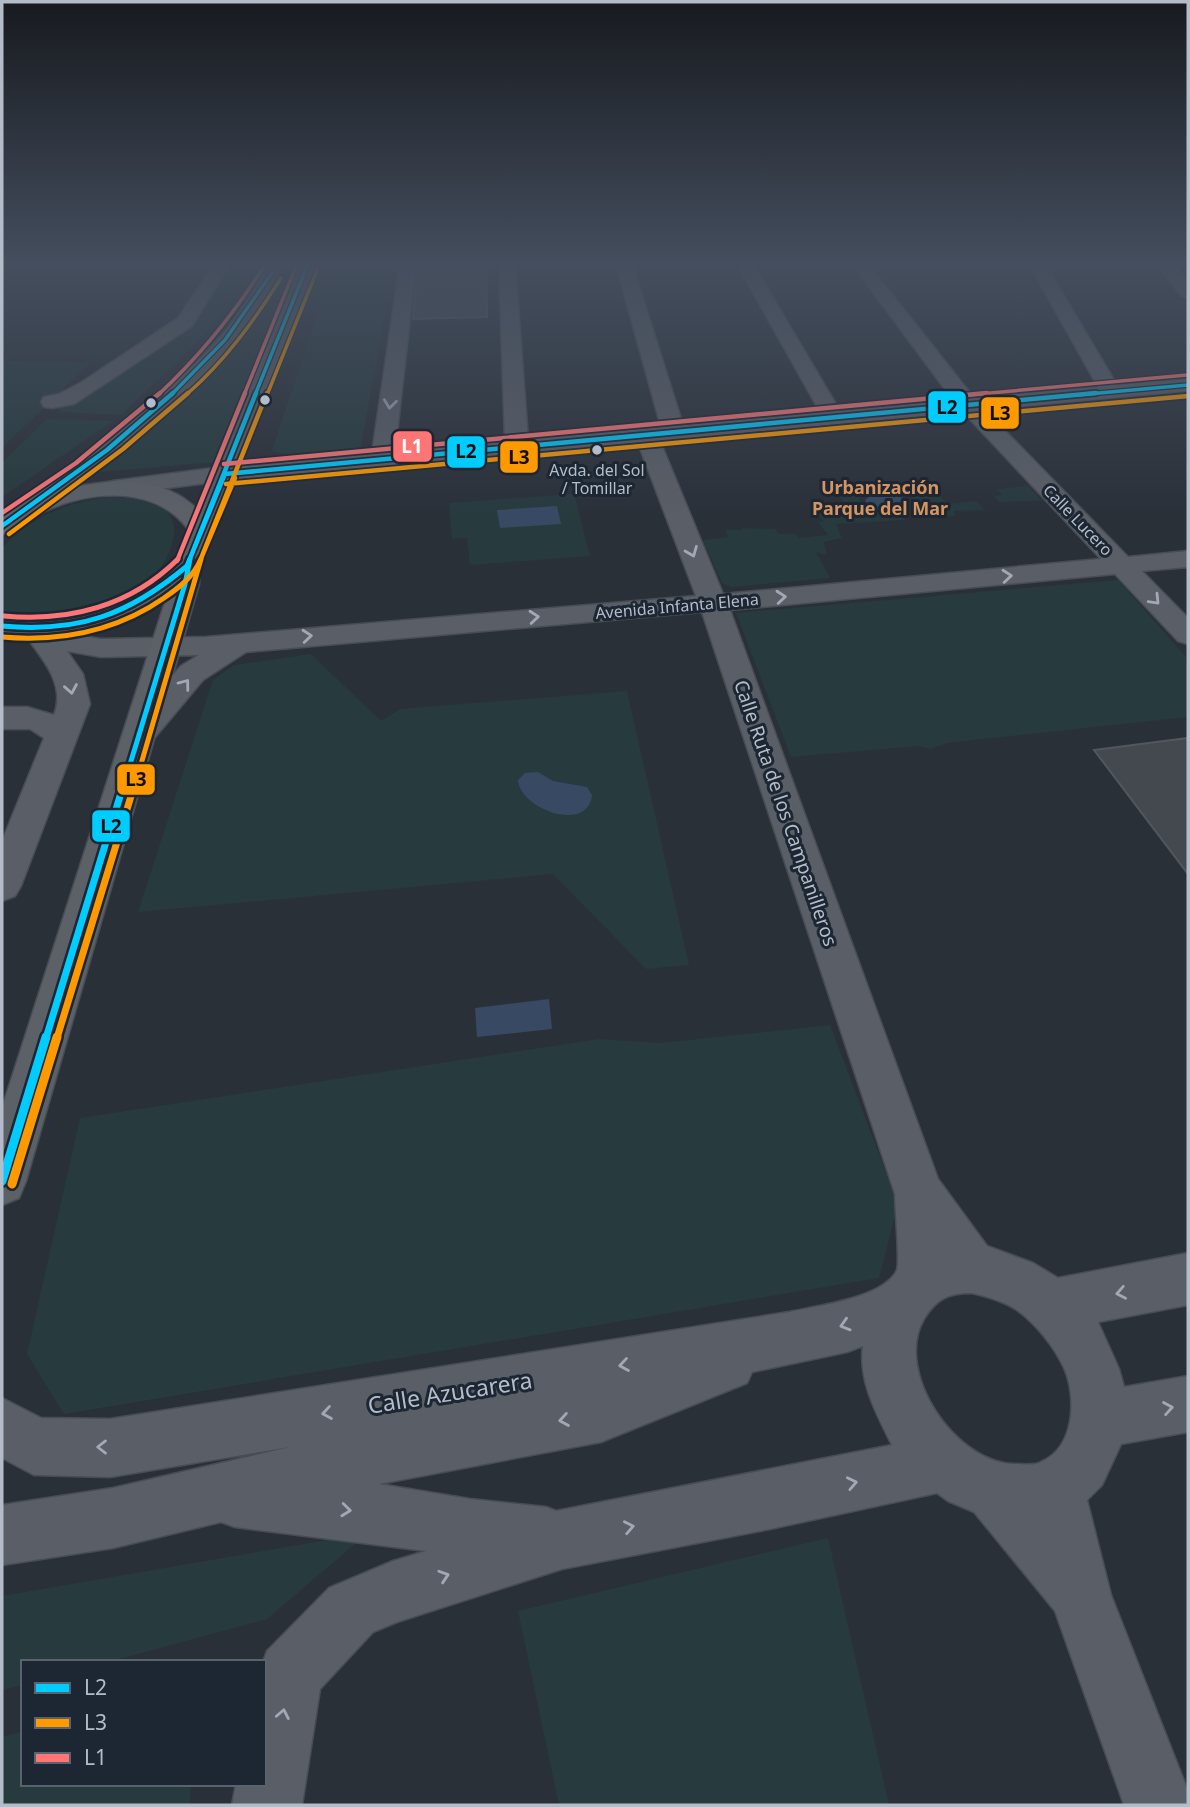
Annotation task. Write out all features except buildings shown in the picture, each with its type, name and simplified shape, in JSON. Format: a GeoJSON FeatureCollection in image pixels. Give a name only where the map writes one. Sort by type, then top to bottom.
{"type":"FeatureCollection","features":[{"type":"Feature","properties":{"kind":"main road"},"geometry":{"type":"LineString","coordinates":[[2,526],[27,510],[63,497],[113,488],[147,491],[170,498],[186,509],[201,529],[187,566],[161,589],[120,611],[83,624],[13,629]]}},
{"type":"Feature","properties":{"kind":"main road"},"geometry":{"type":"LineString","coordinates":[[2,1181],[185,584],[187,566]]}},
{"type":"Feature","properties":{"kind":"street"},"geometry":{"type":"LineString","coordinates":[[52,402],[66,399],[89,386],[146,348]]}},
{"type":"Feature","properties":{"kind":"street"},"geometry":{"type":"LineString","coordinates":[[27,510],[144,420],[182,387],[217,348]]}},
{"type":"Feature","properties":{"kind":"street"},"geometry":{"type":"LineString","coordinates":[[201,529],[275,348]]}},
{"type":"Feature","properties":{"kind":"street"},"geometry":{"type":"LineString","coordinates":[[383,459],[397,348]]}},
{"type":"Feature","properties":{"kind":"street"},"geometry":{"type":"LineString","coordinates":[[512,348],[517,447]]}},
{"type":"Feature","properties":{"kind":"street"},"geometry":{"type":"LineString","coordinates":[[649,348],[674,432]]}},
{"type":"Feature","properties":{"kind":"street"},"geometry":{"type":"LineString","coordinates":[[793,348],[832,417]]}},
{"type":"Feature","properties":{"kind":"street","name":"Calle Lucero"},"geometry":{"type":"LineString","coordinates":[[925,348],[968,404],[1188,635]]}},
{"type":"Feature","properties":{"kind":"street"},"geometry":{"type":"LineString","coordinates":[[1086,348],[1111,392]]}},
{"type":"Feature","properties":{"kind":"street"},"geometry":{"type":"LineString","coordinates":[[113,488],[225,474],[1188,384]]}},
{"type":"Feature","properties":{"kind":"street","name":"Calle Ruta de los Campanilleros"},"geometry":{"type":"LineString","coordinates":[[646,435],[713,603],[919,1194],[931,1284]]}},
{"type":"Feature","properties":{"kind":"street","name":"Avenida Infanta Elena"},"geometry":{"type":"LineString","coordinates":[[13,629],[101,648],[164,648],[713,603],[1188,559]]}},
{"type":"Feature","properties":{"kind":"street"},"geometry":{"type":"LineString","coordinates":[[2,886],[74,704],[70,681],[55,652],[13,629]]}},
{"type":"Feature","properties":{"kind":"street"},"geometry":{"type":"LineString","coordinates":[[139,734],[192,673],[240,643]]}},
{"type":"Feature","properties":{"kind":"street"},"geometry":{"type":"LineString","coordinates":[[2,718],[29,717],[50,723],[61,736]]}},
{"type":"Feature","properties":{"kind":"street"},"geometry":{"type":"LineString","coordinates":[[999,1274],[1026,1286],[1051,1306],[1078,1339],[1095,1379],[1099,1420],[1092,1448],[1077,1472],[1055,1488],[1017,1495],[995,1491],[968,1480],[943,1463],[917,1436],[900,1405],[889,1372],[888,1341],[931,1284],[999,1274]]}},
{"type":"Feature","properties":{"kind":"street"},"geometry":{"type":"LineString","coordinates":[[1051,1306],[1188,1279]]}},
{"type":"Feature","properties":{"kind":"street","name":"Calle Azucarera"},"geometry":{"type":"LineString","coordinates":[[2,1426],[34,1446],[110,1448],[789,1339],[847,1326],[931,1284]]}},
{"type":"Feature","properties":{"kind":"street"},"geometry":{"type":"LineString","coordinates":[[2,1535],[113,1518],[418,1446],[601,1413],[789,1339]]}},
{"type":"Feature","properties":{"kind":"street"},"geometry":{"type":"LineString","coordinates":[[1099,1420],[1188,1404]]}},
{"type":"Feature","properties":{"kind":"street"},"geometry":{"type":"LineString","coordinates":[[267,1805],[290,1675],[351,1609],[393,1592],[562,1539],[770,1500],[943,1463]]}},
{"type":"Feature","properties":{"kind":"street"},"geometry":{"type":"LineString","coordinates":[[1055,1488],[1080,1595],[1159,1805]]}},
{"type":"Feature","properties":{"kind":"street"},"geometry":{"type":"LineString","coordinates":[[995,1491],[1080,1595]]}},
{"type":"Feature","properties":{"kind":"street"},"geometry":{"type":"LineString","coordinates":[[205,1495],[392,1515],[562,1539]]}},
{"type":"Feature","properties":{"kind":"green space"},"geometry":{"type":"Polygon","coordinates":[[[151,348],[191,348],[121,415],[61,412],[57,409],[88,393],[151,348]]]}},
{"type":"Feature","properties":{"kind":"green space"},"geometry":{"type":"Polygon","coordinates":[[[227,348],[262,348],[217,462],[89,473],[199,377],[227,348]]]}},
{"type":"Feature","properties":{"kind":"green space"},"geometry":{"type":"Polygon","coordinates":[[[306,348],[379,348],[360,451],[300,458],[272,451],[306,348]]]}},
{"type":"Feature","properties":{"kind":"green space"},"geometry":{"type":"Polygon","coordinates":[[[2,361],[90,363],[2,448],[2,361]]]}},
{"type":"Feature","properties":{"kind":"green space"},"geometry":{"type":"Polygon","coordinates":[[[47,419],[113,421],[2,497],[2,463],[47,419]]]}},
{"type":"Feature","properties":{"kind":"green space"},"geometry":{"type":"Polygon","coordinates":[[[913,480],[926,491],[933,490],[949,504],[976,501],[985,510],[954,511],[953,516],[929,518],[921,504],[907,495],[880,488],[865,492],[859,499],[863,507],[857,508],[858,510],[901,515],[906,520],[836,524],[842,538],[824,542],[827,555],[816,552],[830,578],[732,587],[722,583],[703,540],[728,537],[725,530],[742,528],[775,529],[779,534],[795,534],[799,538],[828,535],[818,522],[824,521],[808,508],[845,504],[834,489],[901,481],[904,485],[915,483],[913,480]]]}},
{"type":"Feature","properties":{"kind":"green space"},"geometry":{"type":"Polygon","coordinates":[[[1028,486],[1042,501],[999,502],[994,496],[1002,495],[997,489],[1028,486]]]}},
{"type":"Feature","properties":{"kind":"green space"},"geometry":{"type":"Polygon","coordinates":[[[574,494],[590,556],[470,565],[467,538],[452,539],[449,503],[574,494]]]}},
{"type":"Feature","properties":{"kind":"green space"},"geometry":{"type":"Polygon","coordinates":[[[111,497],[151,502],[163,508],[171,517],[174,528],[170,552],[148,584],[118,604],[82,615],[28,619],[2,616],[2,548],[26,527],[52,512],[111,497]]]}},
{"type":"Feature","properties":{"kind":"green space"},"geometry":{"type":"Polygon","coordinates":[[[1118,580],[1188,659],[1188,717],[947,743],[931,749],[918,746],[791,757],[736,613],[1118,580]]]}},
{"type":"Feature","properties":{"kind":"green space"},"geometry":{"type":"Polygon","coordinates":[[[311,654],[381,721],[400,709],[627,691],[689,965],[646,969],[553,874],[138,912],[213,680],[234,665],[311,654]]]}},
{"type":"Feature","properties":{"kind":"green space"},"geometry":{"type":"Polygon","coordinates":[[[830,1025],[898,1204],[879,1278],[64,1414],[27,1354],[80,1118],[599,1039],[660,1043],[830,1025]]]}},
{"type":"Feature","properties":{"kind":"green space"},"geometry":{"type":"Polygon","coordinates":[[[368,1533],[267,1619],[115,1660],[21,1660],[21,1685],[2,1690],[2,1596],[368,1533]]]}},
{"type":"Feature","properties":{"kind":"green space"},"geometry":{"type":"Polygon","coordinates":[[[828,1538],[889,1805],[559,1805],[518,1611],[828,1538]]]}},
{"type":"Feature","properties":{"kind":"green space"},"geometry":{"type":"Polygon","coordinates":[[[21,1732],[21,1786],[190,1786],[190,1805],[2,1805],[2,1737],[21,1732]]]}},
{"type":"Feature","properties":{"kind":"water"},"geometry":{"type":"Polygon","coordinates":[[[874,492],[894,493],[905,501],[907,506],[897,512],[879,511],[865,500],[874,492]]]}},
{"type":"Feature","properties":{"kind":"water"},"geometry":{"type":"Polygon","coordinates":[[[557,506],[561,524],[500,528],[497,510],[557,506]]]}},
{"type":"Feature","properties":{"kind":"water"},"geometry":{"type":"Polygon","coordinates":[[[538,772],[553,781],[587,787],[592,795],[588,807],[579,813],[567,815],[541,808],[522,791],[518,780],[525,773],[538,772]]]}},
{"type":"Feature","properties":{"kind":"water"},"geometry":{"type":"Polygon","coordinates":[[[549,999],[552,1029],[477,1037],[475,1008],[549,999]]]}},
{"type":"Feature","properties":{"kind":"transit line","name":"L1"},"geometry":{"type":"LineString","coordinates":[[2,513],[76,463],[148,406],[205,348]]}},
{"type":"Feature","properties":{"kind":"transit line","name":"L2"},"geometry":{"type":"LineString","coordinates":[[2,526],[42,499],[139,424],[169,398],[218,348]]}},
{"type":"Feature","properties":{"kind":"transit line","name":"L3"},"geometry":{"type":"LineString","coordinates":[[9,534],[159,420],[231,348]]}},
{"type":"Feature","properties":{"kind":"transit line","name":"L1"},"geometry":{"type":"LineString","coordinates":[[4,616],[52,618],[97,609],[139,590],[178,560],[263,348]]}},
{"type":"Feature","properties":{"kind":"transit line","name":"L2"},"geometry":{"type":"LineString","coordinates":[[2,626],[54,628],[102,618],[146,598],[187,566],[274,348]]}},
{"type":"Feature","properties":{"kind":"transit line","name":"L3"},"geometry":{"type":"LineString","coordinates":[[2,637],[55,639],[106,628],[152,606],[195,573],[286,348]]}},
{"type":"Feature","properties":{"kind":"transit line","name":"L1"},"geometry":{"type":"LineString","coordinates":[[224,464],[1187,375]]}},
{"type":"Feature","properties":{"kind":"transit line","name":"L2"},"geometry":{"type":"LineString","coordinates":[[225,474],[1188,385]]}},
{"type":"Feature","properties":{"kind":"transit line","name":"L3"},"geometry":{"type":"LineString","coordinates":[[226,484],[1188,396]]}},
{"type":"Feature","properties":{"kind":"transit line","name":"L2"},"geometry":{"type":"LineString","coordinates":[[2,1181],[185,584],[187,566],[225,474]]}},
{"type":"Feature","properties":{"kind":"transit line","name":"L3"},"geometry":{"type":"LineString","coordinates":[[12,1184],[195,587],[197,569],[235,478]]}},
{"type":"Feature","properties":{"kind":"place","name":"Avda. del Sol / Tomillar"},"geometry":{"type":"Point","coordinates":[597,450]}},
{"type":"Feature","properties":{"kind":"district","name":"Urbanización Parque del Mar"},"geometry":{"type":"Point","coordinates":[880,498]}}]}
